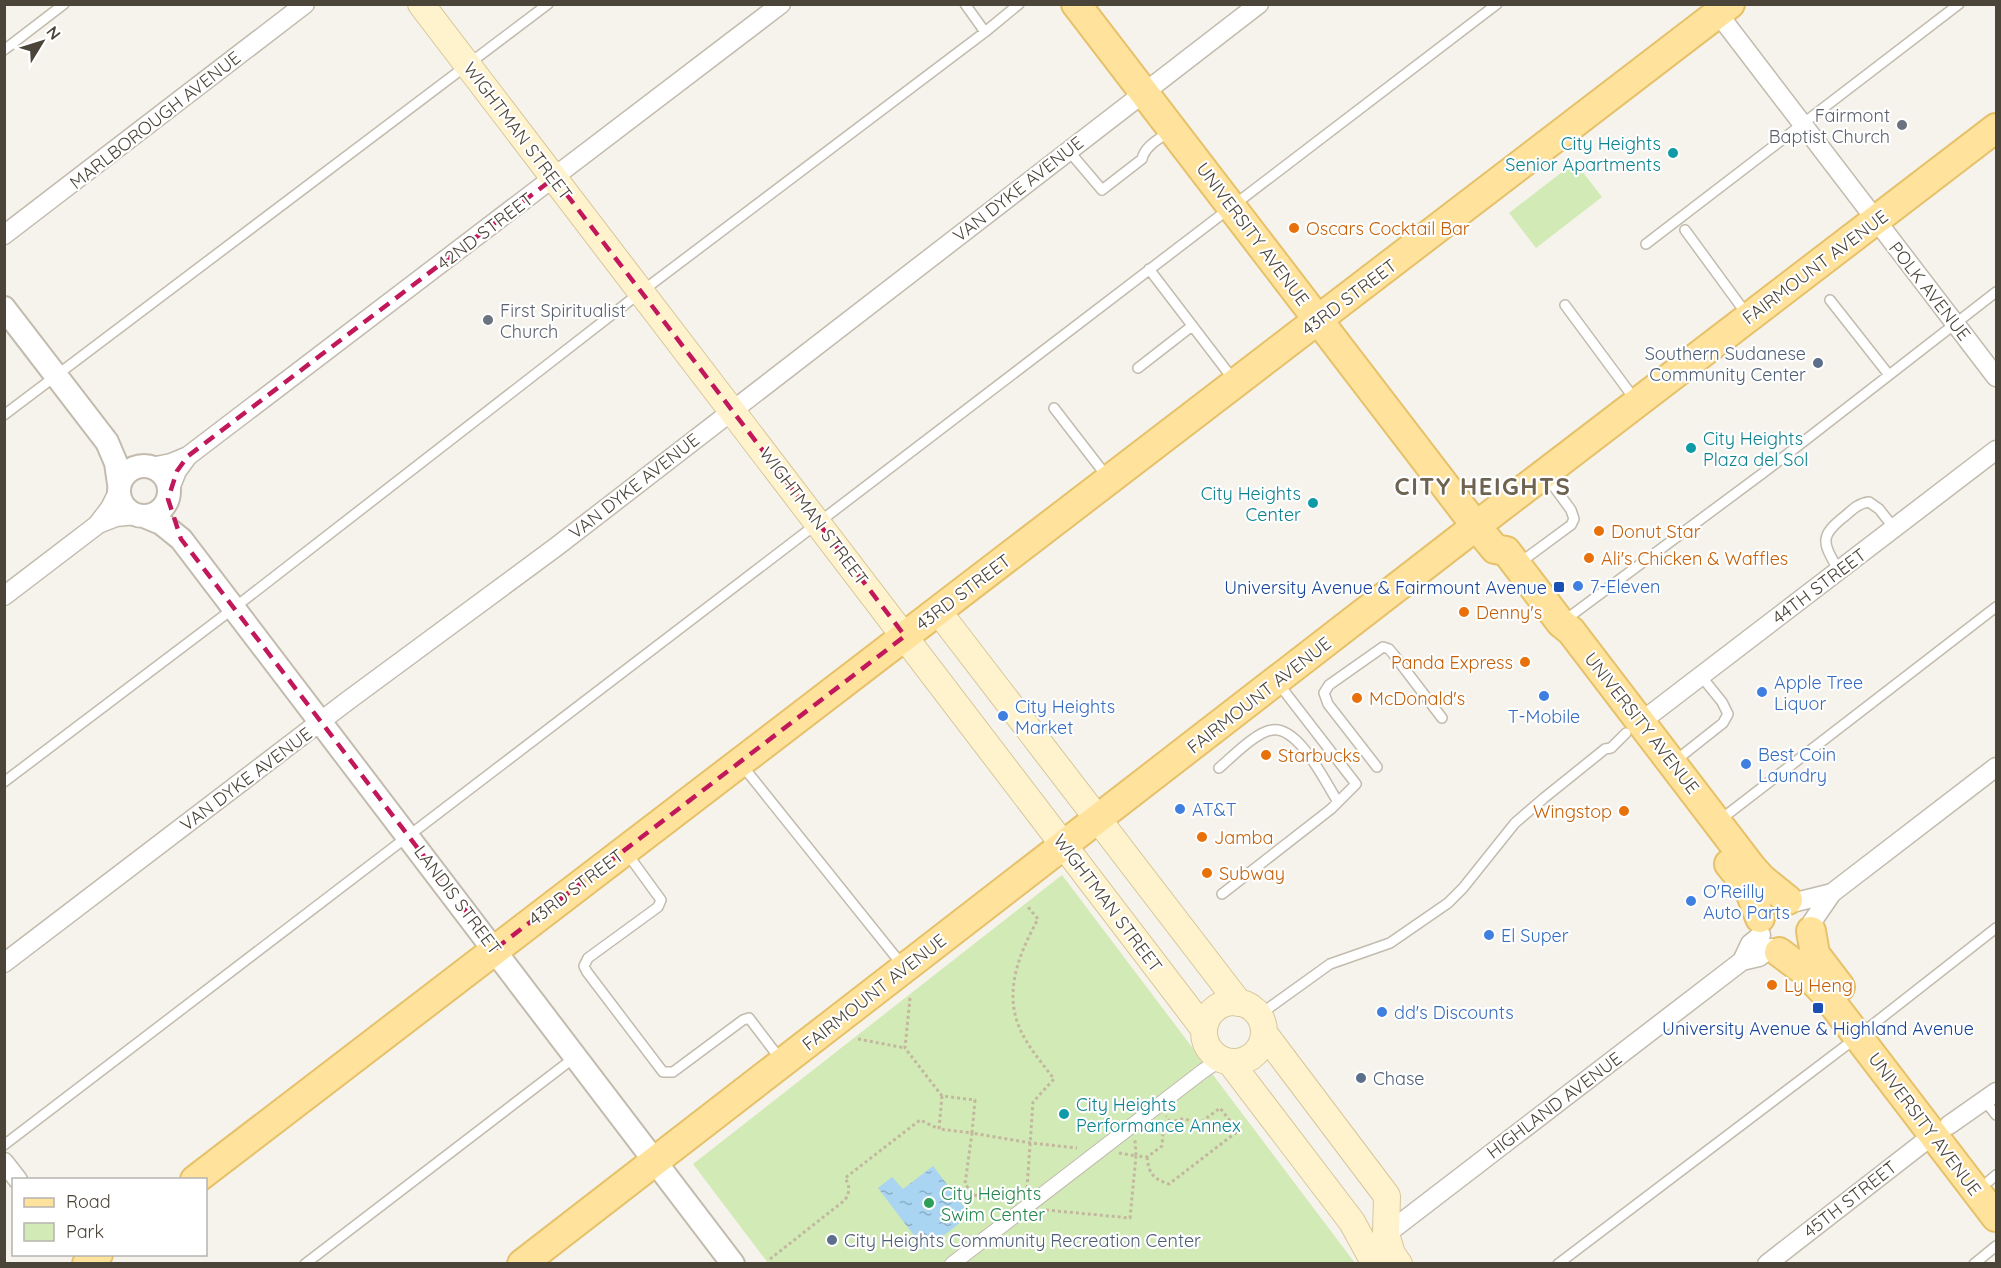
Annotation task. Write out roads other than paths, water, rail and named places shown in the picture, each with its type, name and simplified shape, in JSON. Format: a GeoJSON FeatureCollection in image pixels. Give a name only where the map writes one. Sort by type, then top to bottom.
{"type":"FeatureCollection","features":[{"type":"Feature","properties":{"kind":"main road","name":"WIGHTMAN STREET"},"geometry":{"type":"LineString","coordinates":[[421,4],[1204,1029],[1208,1047],[1226,1060],[1352,1222],[1376,1249],[1392,1254],[1399,1263]]}},
{"type":"Feature","properties":{"kind":"main road","name":"UNIVERSITY AVENUE"},"geometry":{"type":"LineString","coordinates":[[1076,4],[1476,526],[1506,557],[1561,623],[1571,631],[1634,727],[1749,889],[1768,938],[1864,1031]]}},
{"type":"Feature","properties":{"kind":"main road","name":"43RD STREET"},"geometry":{"type":"LineString","coordinates":[[196,1178],[1110,480],[1719,8]]}},
{"type":"Feature","properties":{"kind":"main road","name":"FAIRMOUNT AVENUE"},"geometry":{"type":"LineString","coordinates":[[522,1263],[1476,526],[1996,128]]}},
{"type":"Feature","properties":{"kind":"main road","name":"UNIVERSITY AVENUE"},"geometry":{"type":"LineString","coordinates":[[1506,557],[1491,561],[1634,727],[1673,762],[1762,879],[1802,914],[1815,954],[1864,1031],[1941,1130],[1996,1217]]}},
{"type":"Feature","properties":{"kind":"main road","name":"WIGHTMAN STREET"},"geometry":{"type":"LineString","coordinates":[[938,611],[1254,1017],[1387,1196],[1376,1249]]}},
{"type":"Feature","properties":{"kind":"main road"},"geometry":{"type":"LineString","coordinates":[[1779,901],[1802,914],[1808,939],[1796,950],[1768,938],[1765,910],[1771,904],[1779,901]]}},
{"type":"Feature","properties":{"kind":"main road"},"geometry":{"type":"LineString","coordinates":[[1204,1029],[1212,1012],[1230,1003],[1254,1017],[1262,1043],[1257,1052],[1240,1062],[1226,1060]]}},
{"type":"Feature","properties":{"kind":"main road","name":"UNIVERSITY AVENUE"},"geometry":{"type":"LineString","coordinates":[[1941,1130],[1994,1182]]}},
{"type":"Feature","properties":{"kind":"street","name":"MARLBOROUGH AVENUE"},"geometry":{"type":"LineString","coordinates":[[4,235],[305,4]]}},
{"type":"Feature","properties":{"kind":"street","name":"42ND STREET"},"geometry":{"type":"LineString","coordinates":[[147,466],[171,463],[188,456],[781,4]]}},
{"type":"Feature","properties":{"kind":"street","name":"VAN DYKE AVENUE"},"geometry":{"type":"LineString","coordinates":[[4,963],[556,547],[1259,4]]}},
{"type":"Feature","properties":{"kind":"street","name":"POLK AVENUE"},"geometry":{"type":"LineString","coordinates":[[1719,8],[1803,125],[1996,377]]}},
{"type":"Feature","properties":{"kind":"street"},"geometry":{"type":"LineString","coordinates":[[4,308],[107,442],[125,456],[164,476],[168,495],[159,511],[140,516],[117,517],[97,525]]}},
{"type":"Feature","properties":{"kind":"street"},"geometry":{"type":"LineString","coordinates":[[107,442],[116,463],[123,506],[140,516]]}},
{"type":"Feature","properties":{"kind":"street","name":"44TH STREET"},"geometry":{"type":"LineString","coordinates":[[1634,727],[1996,450]]}},
{"type":"Feature","properties":{"kind":"street","name":"42ND STREET"},"geometry":{"type":"LineString","coordinates":[[168,495],[177,471],[188,456]]}},
{"type":"Feature","properties":{"kind":"street"},"geometry":{"type":"LineString","coordinates":[[4,596],[97,525],[110,508],[128,471],[147,466]]}},
{"type":"Feature","properties":{"kind":"street","name":"LANDIS STREET"},"geometry":{"type":"LineString","coordinates":[[168,495],[171,516],[181,539]]}},
{"type":"Feature","properties":{"kind":"street","name":"LANDIS STREET"},"geometry":{"type":"LineString","coordinates":[[140,516],[161,523],[181,539],[577,1056],[728,1262]]}},
{"type":"Feature","properties":{"kind":"street"},"geometry":{"type":"LineString","coordinates":[[1802,914],[1996,767]]}},
{"type":"Feature","properties":{"kind":"street","name":"HIGHLAND AVENUE"},"geometry":{"type":"LineString","coordinates":[[1376,1249],[1742,961],[1750,944],[1768,938]]}},
{"type":"Feature","properties":{"kind":"street"},"geometry":{"type":"LineString","coordinates":[[952,1263],[1161,1103],[1226,1060]]}},
{"type":"Feature","properties":{"kind":"street","name":"45TH STREET"},"geometry":{"type":"LineString","coordinates":[[1767,1263],[1941,1130],[1993,1103]]}},
{"type":"Feature","properties":{"kind":"street"},"geometry":{"type":"LineString","coordinates":[[4,1162],[17,1178]]}},
{"type":"Feature","properties":{"kind":"lane"},"geometry":{"type":"LineString","coordinates":[[4,50],[64,4]]}},
{"type":"Feature","properties":{"kind":"lane"},"geometry":{"type":"LineString","coordinates":[[4,416],[548,4]]}},
{"type":"Feature","properties":{"kind":"lane"},"geometry":{"type":"LineString","coordinates":[[965,4],[986,32]]}},
{"type":"Feature","properties":{"kind":"lane"},"geometry":{"type":"LineString","coordinates":[[4,782],[234,608],[641,292],[986,32],[1019,4]]}},
{"type":"Feature","properties":{"kind":"lane"},"geometry":{"type":"LineString","coordinates":[[4,1145],[257,954],[408,836],[1497,4]]}},
{"type":"Feature","properties":{"kind":"lane"},"geometry":{"type":"LineString","coordinates":[[1646,244],[1959,4]]}},
{"type":"Feature","properties":{"kind":"lane"},"geometry":{"type":"LineString","coordinates":[[1068,150],[1102,190],[1142,159],[1143,152],[1172,129]]}},
{"type":"Feature","properties":{"kind":"lane"},"geometry":{"type":"LineString","coordinates":[[1684,230],[1750,317]]}},
{"type":"Feature","properties":{"kind":"lane"},"geometry":{"type":"LineString","coordinates":[[1149,269],[1236,383]]}},
{"type":"Feature","properties":{"kind":"lane"},"geometry":{"type":"LineString","coordinates":[[1561,623],[1763,473],[1996,292]]}},
{"type":"Feature","properties":{"kind":"lane"},"geometry":{"type":"LineString","coordinates":[[1830,300],[1889,375]]}},
{"type":"Feature","properties":{"kind":"lane"},"geometry":{"type":"LineString","coordinates":[[1565,305],[1638,403]]}},
{"type":"Feature","properties":{"kind":"lane"},"geometry":{"type":"LineString","coordinates":[[1138,368],[1192,326]]}},
{"type":"Feature","properties":{"kind":"lane"},"geometry":{"type":"LineString","coordinates":[[1054,408],[1110,480]]}},
{"type":"Feature","properties":{"kind":"lane"},"geometry":{"type":"LineString","coordinates":[[1506,557],[1571,525],[1574,519],[1571,510],[1545,474]]}},
{"type":"Feature","properties":{"kind":"lane"},"geometry":{"type":"LineString","coordinates":[[1839,571],[1827,551],[1828,531],[1861,503],[1869,502],[1879,509],[1894,528]]}},
{"type":"Feature","properties":{"kind":"lane"},"geometry":{"type":"LineString","coordinates":[[1718,822],[1996,608]]}},
{"type":"Feature","properties":{"kind":"lane"},"geometry":{"type":"LineString","coordinates":[[1377,767],[1328,704],[1324,693],[1329,685],[1383,647],[1389,649],[1443,718]]}},
{"type":"Feature","properties":{"kind":"lane"},"geometry":{"type":"LineString","coordinates":[[1673,762],[1723,723],[1728,714],[1722,702],[1701,676]]}},
{"type":"Feature","properties":{"kind":"lane"},"geometry":{"type":"LineString","coordinates":[[1222,894],[1338,802],[1356,784],[1277,681]]}},
{"type":"Feature","properties":{"kind":"lane"},"geometry":{"type":"LineString","coordinates":[[1254,1017],[1330,964],[1390,943],[1448,903],[1463,888],[1515,823],[1605,750],[1611,748],[1634,727]]}},
{"type":"Feature","properties":{"kind":"lane"},"geometry":{"type":"LineString","coordinates":[[1219,768],[1256,737],[1271,730],[1283,730],[1294,736],[1303,746],[1338,802]]}},
{"type":"Feature","properties":{"kind":"lane"},"geometry":{"type":"LineString","coordinates":[[739,762],[905,969]]}},
{"type":"Feature","properties":{"kind":"lane"},"geometry":{"type":"LineString","coordinates":[[624,850],[661,900],[658,907],[588,958],[584,966],[587,972],[663,1072],[673,1072],[743,1020],[749,1018],[783,1063]]}},
{"type":"Feature","properties":{"kind":"lane"},"geometry":{"type":"LineString","coordinates":[[1558,1263],[1996,928]]}},
{"type":"Feature","properties":{"kind":"lane"},"geometry":{"type":"LineString","coordinates":[[305,1263],[577,1056]]}},
{"type":"Feature","properties":{"kind":"lane"},"geometry":{"type":"LineString","coordinates":[[1974,1263],[1996,1246]]}},
{"type":"Feature","properties":{"kind":"water"},"geometry":{"type":"Polygon","coordinates":[[[933,1166],[970,1215],[925,1250],[878,1188],[892,1177],[903,1189],[933,1166]]]}},
{"type":"Feature","properties":{"kind":"place","name":"Fairmont Baptist Church"},"geometry":{"type":"Point","coordinates":[1902,125]}},
{"type":"Feature","properties":{"kind":"place","name":"City Heights Senior Apartments"},"geometry":{"type":"Point","coordinates":[1673,153]}},
{"type":"Feature","properties":{"kind":"place","name":"Oscars Cocktail Bar"},"geometry":{"type":"Point","coordinates":[1294,228]}},
{"type":"Feature","properties":{"kind":"place","name":"First Spiritualist Church"},"geometry":{"type":"Point","coordinates":[488,320]}},
{"type":"Feature","properties":{"kind":"place","name":"Southern Sudanese Community Center"},"geometry":{"type":"Point","coordinates":[1818,363]}},
{"type":"Feature","properties":{"kind":"place","name":"City Heights Plaza del Sol"},"geometry":{"type":"Point","coordinates":[1691,448]}},
{"type":"Feature","properties":{"kind":"place","name":"City Heights Center"},"geometry":{"type":"Point","coordinates":[1313,503]}},
{"type":"Feature","properties":{"kind":"place","name":"Donut Star"},"geometry":{"type":"Point","coordinates":[1599,531]}},
{"type":"Feature","properties":{"kind":"place","name":"Ali's Chicken & Waffles"},"geometry":{"type":"Point","coordinates":[1589,558]}},
{"type":"Feature","properties":{"kind":"place","name":"7-Eleven"},"geometry":{"type":"Point","coordinates":[1578,586]}},
{"type":"Feature","properties":{"kind":"place","name":"University Avenue & Fairmount Avenue"},"geometry":{"type":"Point","coordinates":[1559,587]}},
{"type":"Feature","properties":{"kind":"place","name":"Denny's"},"geometry":{"type":"Point","coordinates":[1464,612]}},
{"type":"Feature","properties":{"kind":"place","name":"Panda Express"},"geometry":{"type":"Point","coordinates":[1525,662]}},
{"type":"Feature","properties":{"kind":"place","name":"Apple Tree Liquor"},"geometry":{"type":"Point","coordinates":[1762,692]}},
{"type":"Feature","properties":{"kind":"place","name":"T-Mobile"},"geometry":{"type":"Point","coordinates":[1544,696]}},
{"type":"Feature","properties":{"kind":"place","name":"McDonald's"},"geometry":{"type":"Point","coordinates":[1357,698]}},
{"type":"Feature","properties":{"kind":"place","name":"City Heights Market"},"geometry":{"type":"Point","coordinates":[1003,716]}},
{"type":"Feature","properties":{"kind":"place","name":"Starbucks"},"geometry":{"type":"Point","coordinates":[1266,755]}},
{"type":"Feature","properties":{"kind":"place","name":"Best Coin Laundry"},"geometry":{"type":"Point","coordinates":[1746,764]}},
{"type":"Feature","properties":{"kind":"place","name":"AT&T"},"geometry":{"type":"Point","coordinates":[1180,809]}},
{"type":"Feature","properties":{"kind":"place","name":"Wingstop"},"geometry":{"type":"Point","coordinates":[1624,811]}},
{"type":"Feature","properties":{"kind":"place","name":"Jamba"},"geometry":{"type":"Point","coordinates":[1202,837]}},
{"type":"Feature","properties":{"kind":"place","name":"Subway"},"geometry":{"type":"Point","coordinates":[1207,873]}},
{"type":"Feature","properties":{"kind":"place","name":"O'Reilly Auto Parts"},"geometry":{"type":"Point","coordinates":[1691,901]}},
{"type":"Feature","properties":{"kind":"place","name":"El Super"},"geometry":{"type":"Point","coordinates":[1489,935]}},
{"type":"Feature","properties":{"kind":"place","name":"Ly Heng"},"geometry":{"type":"Point","coordinates":[1772,985]}},
{"type":"Feature","properties":{"kind":"place","name":"University Avenue & Highland Avenue"},"geometry":{"type":"Point","coordinates":[1818,1008]}},
{"type":"Feature","properties":{"kind":"place","name":"dd's Discounts"},"geometry":{"type":"Point","coordinates":[1382,1012]}},
{"type":"Feature","properties":{"kind":"place","name":"Chase"},"geometry":{"type":"Point","coordinates":[1361,1078]}},
{"type":"Feature","properties":{"kind":"place","name":"City Heights Performance Annex"},"geometry":{"type":"Point","coordinates":[1064,1114]}},
{"type":"Feature","properties":{"kind":"place","name":"City Heights Swim Center"},"geometry":{"type":"Point","coordinates":[929,1203]}},
{"type":"Feature","properties":{"kind":"place","name":"City Heights Community Recreation Center"},"geometry":{"type":"Point","coordinates":[832,1240]}},
{"type":"Feature","properties":{"kind":"district","name":"CITY HEIGHTS"},"geometry":{"type":"Point","coordinates":[1483,486]}}]}
